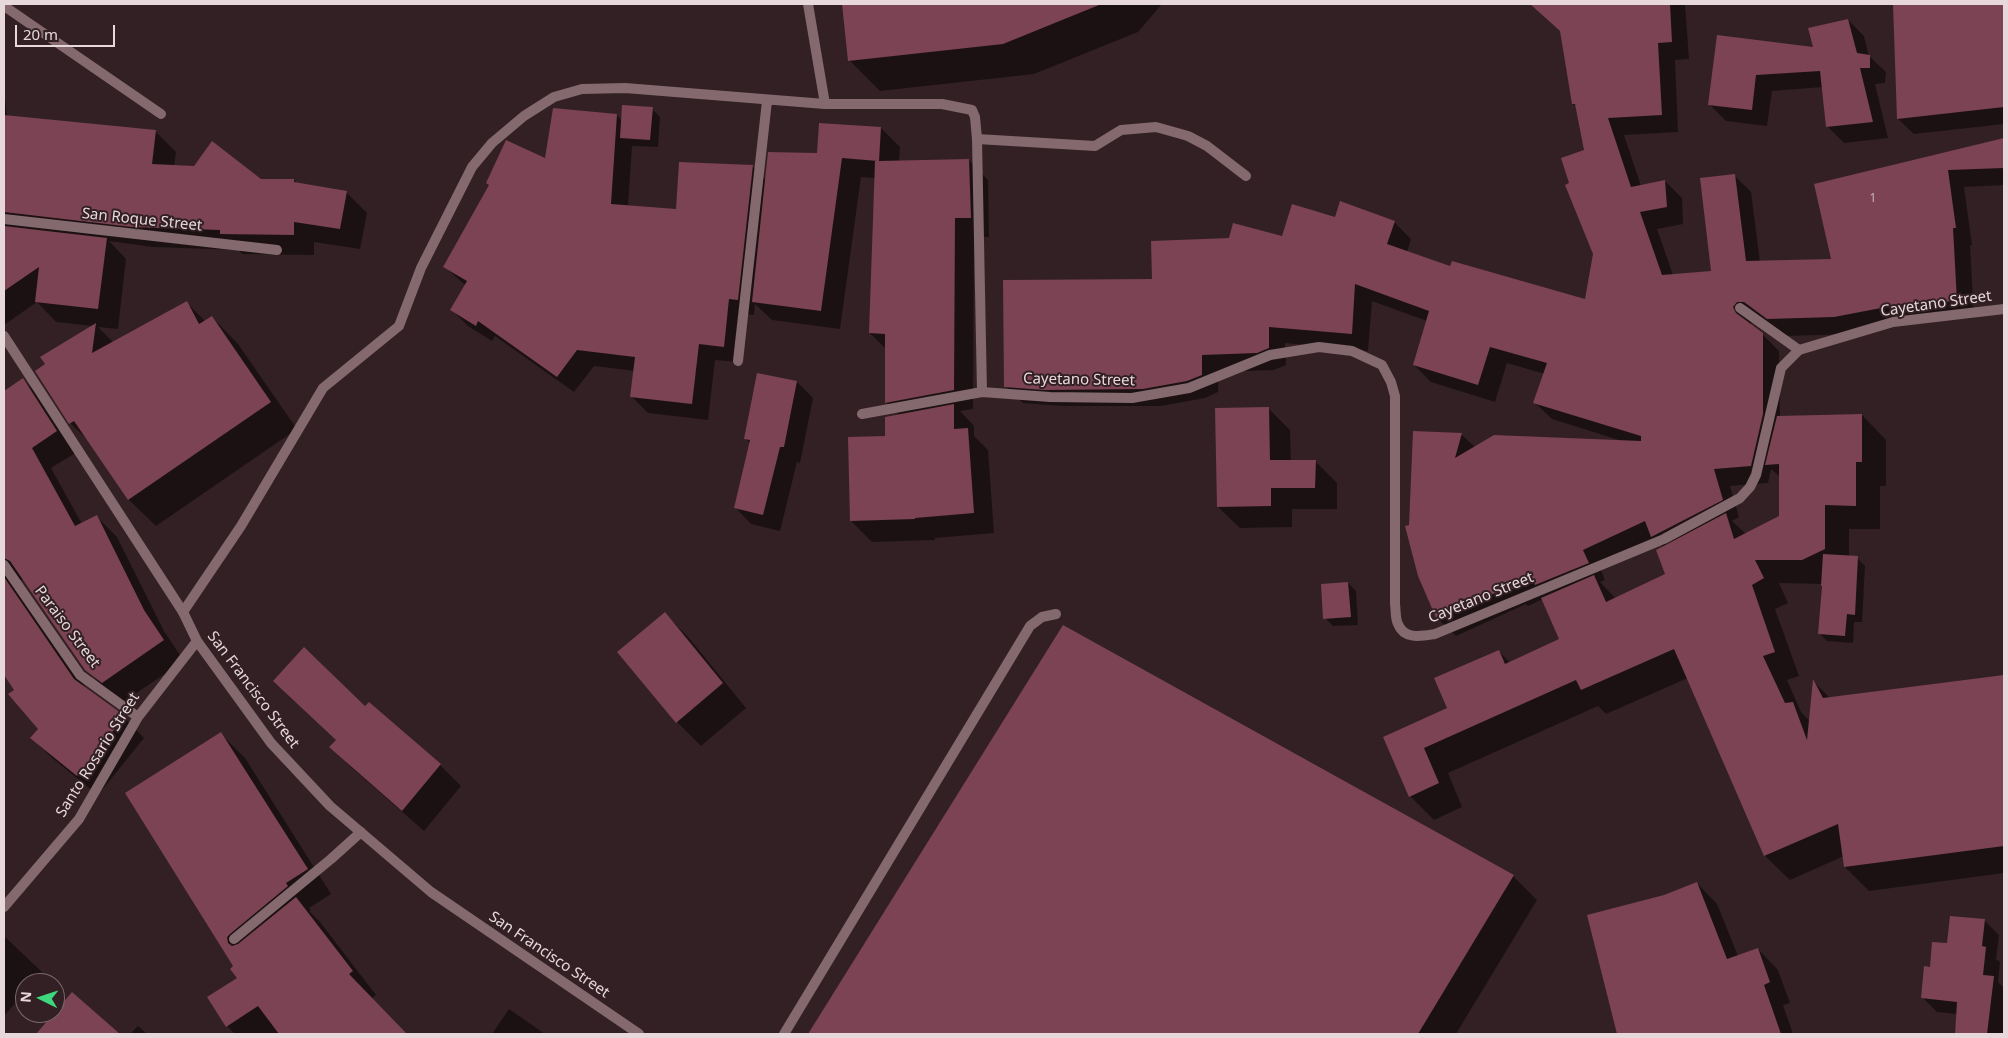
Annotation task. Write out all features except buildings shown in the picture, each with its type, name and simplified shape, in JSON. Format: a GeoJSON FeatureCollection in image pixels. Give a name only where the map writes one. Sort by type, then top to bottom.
{"type":"FeatureCollection","features":[{"type":"Feature","properties":{"kind":"street"},"geometry":{"type":"LineString","coordinates":[[808,4],[825,104]]}},
{"type":"Feature","properties":{"kind":"street"},"geometry":{"type":"LineString","coordinates":[[4,6],[161,114]]}},
{"type":"Feature","properties":{"kind":"street"},"geometry":{"type":"LineString","coordinates":[[183,612],[241,526],[323,388],[399,326],[420,268],[472,167],[492,143],[524,116],[554,97],[582,90],[625,88],[767,101],[825,104],[954,105],[972,110],[975,118],[977,139],[982,392]]}},
{"type":"Feature","properties":{"kind":"street"},"geometry":{"type":"LineString","coordinates":[[738,361],[767,101]]}},
{"type":"Feature","properties":{"kind":"street"},"geometry":{"type":"LineString","coordinates":[[977,139],[1095,146],[1121,130],[1156,127],[1188,136],[1207,146],[1246,176]]}},
{"type":"Feature","properties":{"kind":"street","name":"San Roque Street"},"geometry":{"type":"LineString","coordinates":[[4,219],[277,250]]}},
{"type":"Feature","properties":{"kind":"street"},"geometry":{"type":"LineString","coordinates":[[1740,308],[1799,350]]}},
{"type":"Feature","properties":{"kind":"street","name":"Cayetano Street"},"geometry":{"type":"LineString","coordinates":[[862,414],[982,392],[1050,398],[1132,398],[1189,388],[1218,378],[1270,355],[1319,347],[1352,351],[1382,365],[1391,382],[1395,396],[1395,604],[1398,624],[1405,633],[1417,637],[1435,634],[1664,539],[1740,498],[1750,487],[1756,475],[1781,368],[1799,350],[1893,322],[2004,310]]}},
{"type":"Feature","properties":{"kind":"street","name":"San Francisco Street"},"geometry":{"type":"LineString","coordinates":[[4,336],[183,612],[197,640],[271,743],[330,806],[431,892],[639,1034]]}},
{"type":"Feature","properties":{"kind":"street","name":"Paraiso Street"},"geometry":{"type":"LineString","coordinates":[[4,566],[80,675],[138,717]]}},
{"type":"Feature","properties":{"kind":"street"},"geometry":{"type":"LineString","coordinates":[[784,1034],[1030,626],[1042,617],[1056,614]]}},
{"type":"Feature","properties":{"kind":"street","name":"Santo Rosario Street"},"geometry":{"type":"LineString","coordinates":[[4,907],[79,819],[138,717],[197,640]]}},
{"type":"Feature","properties":{"kind":"street"},"geometry":{"type":"LineString","coordinates":[[234,939],[361,832]]}}]}
